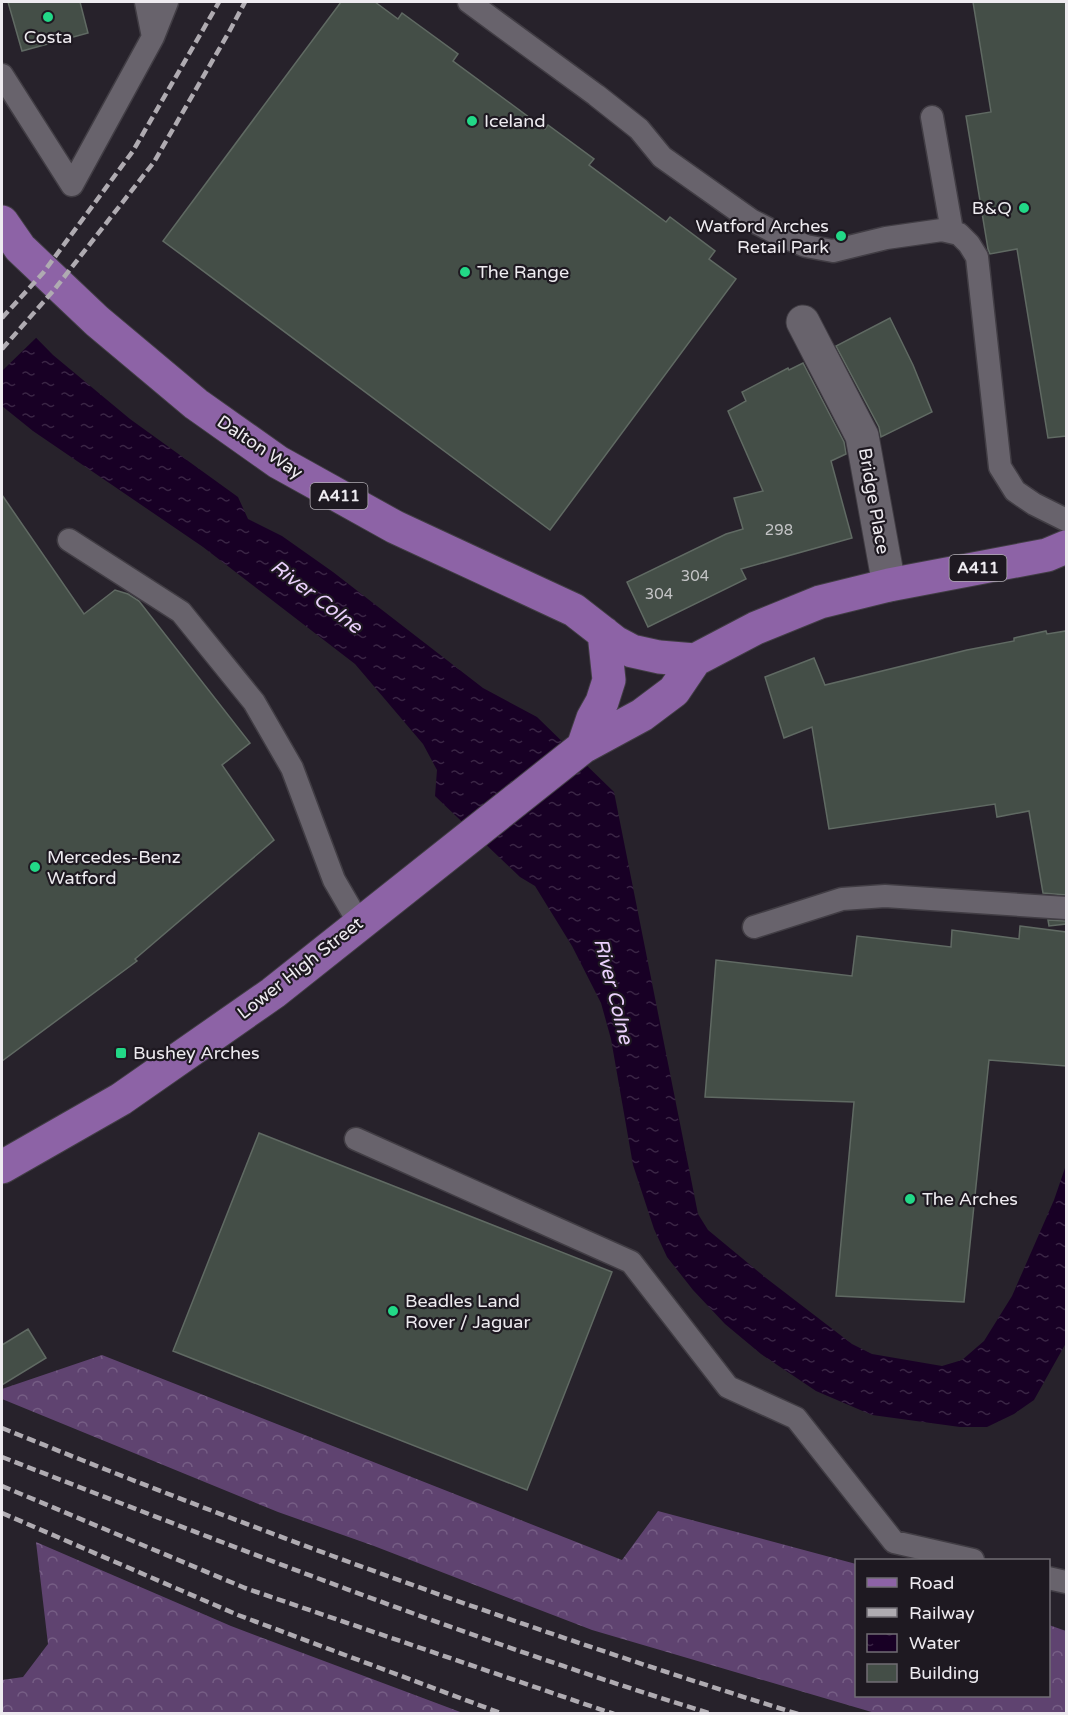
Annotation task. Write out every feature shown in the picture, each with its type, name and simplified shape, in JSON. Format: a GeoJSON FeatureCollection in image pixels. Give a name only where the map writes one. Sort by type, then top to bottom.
{"type":"FeatureCollection","features":[{"type":"Feature","properties":{"kind":"main road","name":"Dalton Way"},"geometry":{"type":"LineString","coordinates":[[2,222],[20,248],[97,321],[196,404],[278,462],[395,527],[574,610],[632,651],[659,657],[695,660]]}},
{"type":"Feature","properties":{"kind":"main road","name":"Lower High Street"},"geometry":{"type":"LineString","coordinates":[[2,1167],[122,1099],[273,993],[425,870],[471,837],[583,747],[642,715],[674,691],[695,660],[756,628],[820,602],[889,585],[1047,555],[1066,547]]}},
{"type":"Feature","properties":{"kind":"main road"},"geometry":{"type":"LineString","coordinates":[[583,747],[609,680],[604,633]]}},
{"type":"Feature","properties":{"kind":"street","name":"Bridge Place"},"geometry":{"type":"LineString","coordinates":[[803,322],[862,436],[889,585]]}},
{"type":"Feature","properties":{"kind":"lane"},"geometry":{"type":"LineString","coordinates":[[146,2],[153,37]]}},
{"type":"Feature","properties":{"kind":"lane"},"geometry":{"type":"LineString","coordinates":[[2,75],[72,185],[153,37],[167,2]]}},
{"type":"Feature","properties":{"kind":"lane"},"geometry":{"type":"LineString","coordinates":[[469,2],[639,129],[662,157],[751,220],[784,237],[806,246],[833,250],[886,238],[942,230],[952,231],[969,244],[977,257],[1000,467],[1015,491],[1034,504],[1066,520]]}},
{"type":"Feature","properties":{"kind":"lane"},"geometry":{"type":"LineString","coordinates":[[932,117],[952,231]]}},
{"type":"Feature","properties":{"kind":"lane"},"geometry":{"type":"LineString","coordinates":[[69,540],[181,612],[254,702],[292,768],[334,880],[359,923]]}},
{"type":"Feature","properties":{"kind":"lane"},"geometry":{"type":"LineString","coordinates":[[754,927],[842,899],[874,897],[1066,908]]}},
{"type":"Feature","properties":{"kind":"lane"},"geometry":{"type":"LineString","coordinates":[[356,1139],[631,1262],[728,1387],[796,1418],[894,1542],[969,1559]]}},
{"type":"Feature","properties":{"kind":"lane"},"geometry":{"type":"LineString","coordinates":[[1050,1578],[1066,1582]]}},
{"type":"Feature","properties":{"kind":"green space"},"geometry":{"type":"Polygon","coordinates":[[[102,1355],[622,1560],[658,1511],[855,1564],[855,1697],[1050,1697],[1050,1625],[1066,1631],[1066,1713],[875,1713],[592,1630],[374,1546],[278,1512],[2,1399],[2,1389],[102,1355]]]}},
{"type":"Feature","properties":{"kind":"green space"},"geometry":{"type":"Polygon","coordinates":[[[36,1542],[231,1626],[463,1713],[2,1713],[2,1680],[23,1677],[48,1644],[36,1542]]]}},
{"type":"Feature","properties":{"kind":"water","name":"River Colne"},"geometry":{"type":"Polygon","coordinates":[[[2,303],[53,355],[130,419],[238,497],[248,519],[282,536],[333,572],[483,688],[537,717],[614,792],[698,1214],[708,1230],[766,1278],[852,1344],[872,1354],[942,1366],[962,1360],[984,1341],[1012,1296],[1054,1200],[1066,1165],[1066,1343],[1034,1400],[1014,1414],[987,1427],[960,1427],[872,1415],[816,1391],[761,1354],[725,1324],[693,1290],[667,1257],[654,1229],[633,1165],[611,1039],[601,1003],[572,946],[535,886],[520,877],[435,796],[437,770],[423,744],[355,664],[203,547],[33,431],[2,406],[2,303]]]}},
{"type":"Feature","properties":{"kind":"pier"},"geometry":{"type":"Polygon","coordinates":[[[2,300],[38,336],[2,371],[2,300]]]}},
{"type":"Feature","properties":{"kind":"building","name":"Costa"},"geometry":{"type":"Polygon","coordinates":[[[8,2],[80,2],[88,33],[22,51],[8,2]]]}},
{"type":"Feature","properties":{"kind":"building","name":"The Range"},"geometry":{"type":"Polygon","coordinates":[[[341,2],[375,2],[398,19],[402,13],[458,54],[453,61],[545,129],[548,125],[594,159],[589,165],[666,222],[670,217],[715,251],[709,259],[736,279],[550,530],[163,241],[341,2]]]}},
{"type":"Feature","properties":{"kind":"building","name":"B&Q"},"geometry":{"type":"Polygon","coordinates":[[[973,2],[1066,2],[1066,436],[1048,438],[1017,249],[990,254],[988,249],[966,116],[991,112],[973,2]]]}},
{"type":"Feature","properties":{"kind":"building"},"geometry":{"type":"Polygon","coordinates":[[[890,318],[913,365],[932,412],[881,437],[879,427],[836,346],[890,318]]]}},
{"type":"Feature","properties":{"kind":"building"},"geometry":{"type":"Polygon","coordinates":[[[803,363],[844,442],[846,454],[831,461],[852,538],[741,569],[746,579],[648,627],[627,582],[726,534],[743,529],[734,498],[763,491],[728,411],[746,401],[742,392],[788,368],[789,370],[803,363]]]}},
{"type":"Feature","properties":{"kind":"building"},"geometry":{"type":"Polygon","coordinates":[[[2,495],[84,614],[115,590],[139,601],[250,743],[222,765],[274,840],[135,959],[137,961],[2,1061],[2,495]]]}},
{"type":"Feature","properties":{"kind":"building"},"geometry":{"type":"Polygon","coordinates":[[[1046,631],[1047,634],[1066,631],[1066,895],[1043,893],[1029,811],[997,817],[995,804],[829,829],[812,727],[784,738],[765,677],[814,658],[825,685],[967,650],[1014,641],[1014,638],[1046,631]]]}},
{"type":"Feature","properties":{"kind":"building"},"geometry":{"type":"Polygon","coordinates":[[[1048,920],[1066,921],[1066,924],[1049,926],[1048,920]]]}},
{"type":"Feature","properties":{"kind":"building","name":"The Arches"},"geometry":{"type":"Polygon","coordinates":[[[1020,926],[1066,932],[1066,1066],[989,1060],[964,1302],[836,1296],[854,1102],[705,1097],[716,960],[852,976],[857,936],[951,947],[952,930],[1019,939],[1020,926]]]}},
{"type":"Feature","properties":{"kind":"building","name":"Beadles Land Rover / Jaguar"},"geometry":{"type":"Polygon","coordinates":[[[259,1133],[612,1272],[527,1490],[173,1351],[259,1133]]]}},
{"type":"Feature","properties":{"kind":"building"},"geometry":{"type":"Polygon","coordinates":[[[28,1329],[46,1358],[2,1385],[2,1345],[28,1329]]]}},
{"type":"Feature","properties":{"kind":"railway"},"geometry":{"type":"LineString","coordinates":[[2,318],[43,273],[133,151],[219,2]]}},
{"type":"Feature","properties":{"kind":"railway"},"geometry":{"type":"LineString","coordinates":[[2,349],[54,290],[154,162],[245,2]]}},
{"type":"Feature","properties":{"kind":"railway"},"geometry":{"type":"LineString","coordinates":[[2,1428],[199,1506],[496,1615],[798,1714]]}},
{"type":"Feature","properties":{"kind":"railway"},"geometry":{"type":"LineString","coordinates":[[2,1457],[266,1559],[443,1624],[712,1714]]}},
{"type":"Feature","properties":{"kind":"railway"},"geometry":{"type":"LineString","coordinates":[[2,1486],[245,1588],[614,1714]]}},
{"type":"Feature","properties":{"kind":"railway"},"geometry":{"type":"LineString","coordinates":[[2,1513],[238,1615],[503,1714]]}},
{"type":"Feature","properties":{"kind":"place","name":"Costa"},"geometry":{"type":"Point","coordinates":[48,17]}},
{"type":"Feature","properties":{"kind":"place","name":"Iceland"},"geometry":{"type":"Point","coordinates":[472,121]}},
{"type":"Feature","properties":{"kind":"place","name":"B&Q"},"geometry":{"type":"Point","coordinates":[1024,208]}},
{"type":"Feature","properties":{"kind":"place","name":"Watford Arches Retail Park"},"geometry":{"type":"Point","coordinates":[841,236]}},
{"type":"Feature","properties":{"kind":"place","name":"The Range"},"geometry":{"type":"Point","coordinates":[465,272]}},
{"type":"Feature","properties":{"kind":"place","name":"Mercedes-Benz Watford"},"geometry":{"type":"Point","coordinates":[35,867]}},
{"type":"Feature","properties":{"kind":"place","name":"Bushey Arches"},"geometry":{"type":"Point","coordinates":[121,1053]}},
{"type":"Feature","properties":{"kind":"place","name":"The Arches"},"geometry":{"type":"Point","coordinates":[910,1199]}},
{"type":"Feature","properties":{"kind":"place","name":"Beadles Land Rover / Jaguar"},"geometry":{"type":"Point","coordinates":[393,1311]}}]}
